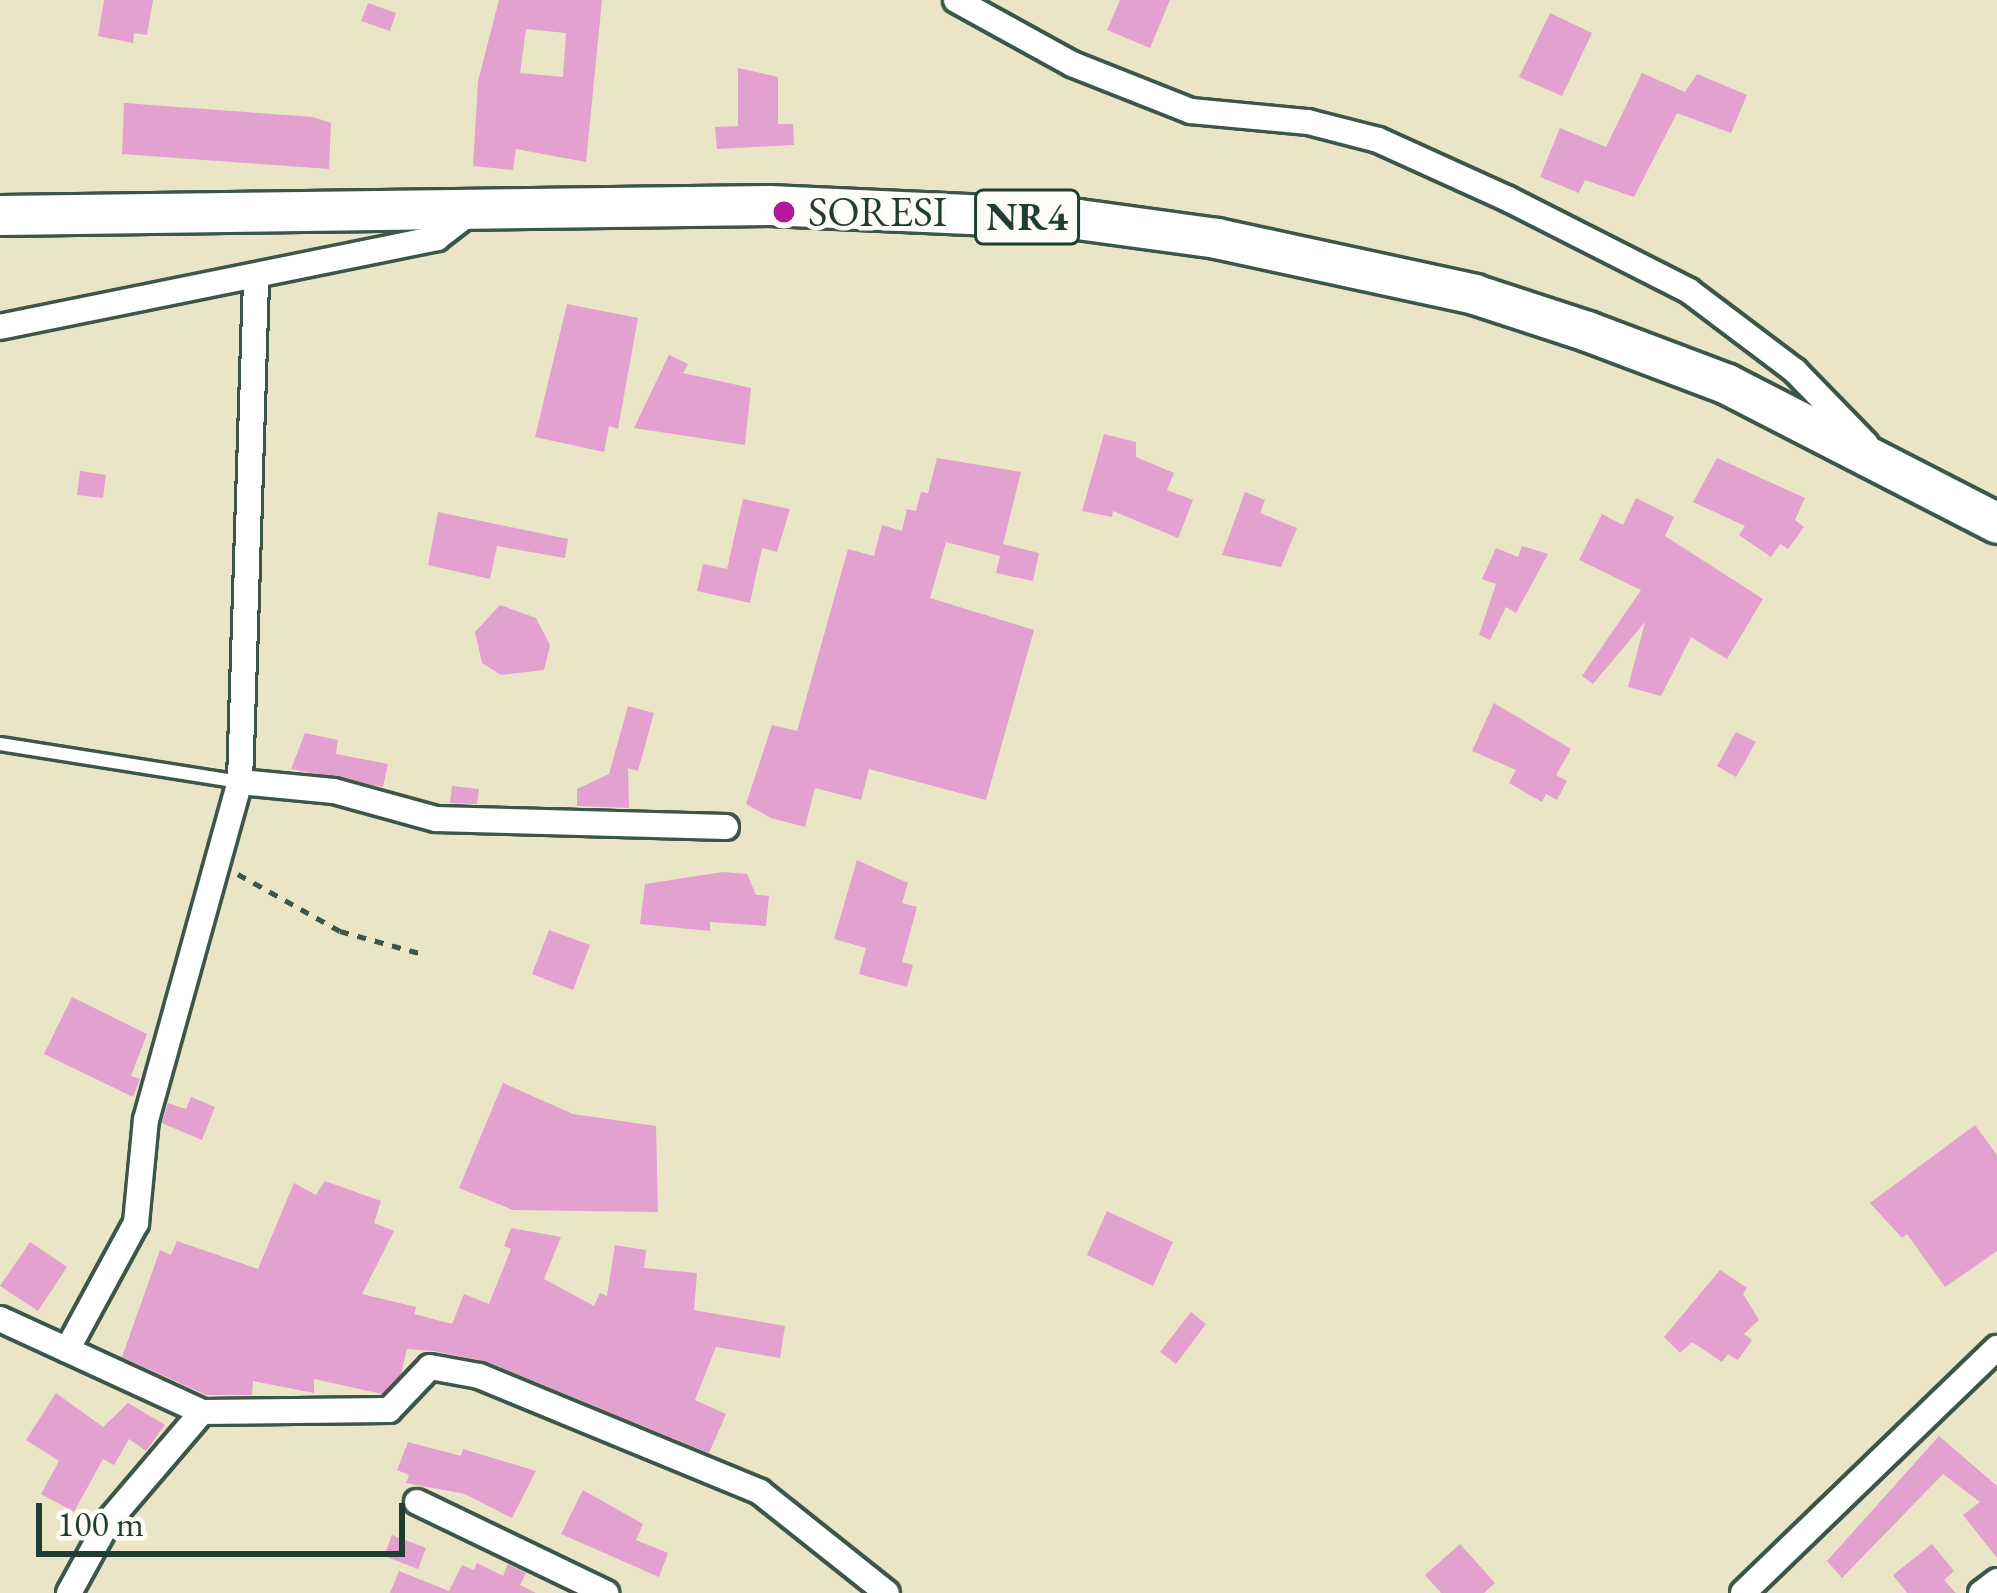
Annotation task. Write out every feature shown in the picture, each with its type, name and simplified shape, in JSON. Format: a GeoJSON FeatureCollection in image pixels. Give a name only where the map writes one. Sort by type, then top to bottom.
{"type":"FeatureCollection","features":[{"type":"Feature","properties":{"kind":"highway","name":"NR4"},"geometry":{"type":"LineString","coordinates":[[0,215],[793,206],[1078,219],[1216,238],[1474,294],[1727,385],[1880,458],[1997,524]]}},
{"type":"Feature","properties":{"kind":"street"},"geometry":{"type":"LineString","coordinates":[[956,0],[1072,64],[1191,111],[1308,122],[1378,140],[1508,199],[1689,291],[1795,370],[1880,458]]}},
{"type":"Feature","properties":{"kind":"street"},"geometry":{"type":"LineString","coordinates":[[0,327],[256,280],[437,238],[476,208]]}},
{"type":"Feature","properties":{"kind":"street"},"geometry":{"type":"LineString","coordinates":[[67,1350],[136,1223],[146,1120],[240,782],[256,280]]}},
{"type":"Feature","properties":{"kind":"street"},"geometry":{"type":"LineString","coordinates":[[240,782],[334,791],[436,819],[727,827]]}},
{"type":"Feature","properties":{"kind":"street"},"geometry":{"type":"LineString","coordinates":[[0,1319],[202,1412],[389,1410],[430,1367],[463,1372],[760,1492],[887,1593]]}},
{"type":"Feature","properties":{"kind":"street"},"geometry":{"type":"LineString","coordinates":[[1743,1593],[1997,1348]]}},
{"type":"Feature","properties":{"kind":"street"},"geometry":{"type":"LineString","coordinates":[[69,1593],[107,1522],[202,1412]]}},
{"type":"Feature","properties":{"kind":"street"},"geometry":{"type":"LineString","coordinates":[[417,1502],[606,1593]]}},
{"type":"Feature","properties":{"kind":"street"},"geometry":{"type":"LineString","coordinates":[[1981,1593],[1997,1581]]}},
{"type":"Feature","properties":{"kind":"lane"},"geometry":{"type":"LineString","coordinates":[[0,744],[240,782]]}},
{"type":"Feature","properties":{"kind":"path"},"geometry":{"type":"LineString","coordinates":[[222,856],[247,884],[305,905],[340,931],[423,954]]}},
{"type":"Feature","properties":{"kind":"building"},"geometry":{"type":"Polygon","coordinates":[[[104,0],[153,0],[147,35],[134,33],[133,43],[98,36],[104,0]]]}},
{"type":"Feature","properties":{"kind":"building"},"geometry":{"type":"Polygon","coordinates":[[[499,0],[602,0],[586,162],[516,149],[513,170],[473,166],[478,81],[499,0]],[[526,29],[520,73],[563,77],[566,33],[526,29]]]}},
{"type":"Feature","properties":{"kind":"building"},"geometry":{"type":"Polygon","coordinates":[[[1120,0],[1170,0],[1150,48],[1107,30],[1120,0]]]}},
{"type":"Feature","properties":{"kind":"building"},"geometry":{"type":"Polygon","coordinates":[[[368,3],[396,13],[390,31],[361,21],[368,3]]]}},
{"type":"Feature","properties":{"kind":"building"},"geometry":{"type":"Polygon","coordinates":[[[1550,13],[1592,33],[1562,96],[1519,77],[1550,13]]]}},
{"type":"Feature","properties":{"kind":"building"},"geometry":{"type":"Polygon","coordinates":[[[738,68],[778,77],[778,124],[793,124],[794,145],[717,149],[715,127],[738,126],[738,68]]]}},
{"type":"Feature","properties":{"kind":"building"},"geometry":{"type":"Polygon","coordinates":[[[1642,73],[1685,92],[1697,74],[1747,95],[1731,133],[1677,113],[1634,197],[1585,180],[1579,193],[1540,177],[1560,128],[1606,147],[1642,73]]]}},
{"type":"Feature","properties":{"kind":"building"},"geometry":{"type":"Polygon","coordinates":[[[124,103],[313,117],[331,123],[329,169],[122,154],[124,103]]]}},
{"type":"Feature","properties":{"kind":"building"},"geometry":{"type":"Polygon","coordinates":[[[567,304],[638,318],[618,429],[609,426],[604,452],[535,437],[567,304]]]}},
{"type":"Feature","properties":{"kind":"building"},"geometry":{"type":"Polygon","coordinates":[[[669,355],[688,364],[683,373],[751,388],[745,445],[634,428],[669,355]]]}},
{"type":"Feature","properties":{"kind":"building"},"geometry":{"type":"Polygon","coordinates":[[[1104,434],[1136,442],[1136,457],[1174,473],[1167,490],[1193,500],[1178,538],[1113,511],[1112,517],[1082,511],[1104,434]]]}},
{"type":"Feature","properties":{"kind":"building"},"geometry":{"type":"Polygon","coordinates":[[[937,458],[1021,472],[1003,544],[1039,553],[1033,581],[996,573],[1000,556],[946,542],[930,598],[1034,630],[986,800],[869,769],[861,800],[815,788],[805,827],[771,818],[746,804],[772,725],[797,731],[848,549],[874,556],[882,525],[902,531],[907,509],[916,511],[921,492],[928,493],[937,458]]]}},
{"type":"Feature","properties":{"kind":"building"},"geometry":{"type":"Polygon","coordinates":[[[1717,458],[1805,498],[1795,520],[1804,527],[1788,549],[1780,544],[1771,557],[1739,535],[1745,526],[1693,502],[1717,458]]]}},
{"type":"Feature","properties":{"kind":"building"},"geometry":{"type":"Polygon","coordinates":[[[80,471],[106,475],[103,498],[77,495],[80,471]]]}},
{"type":"Feature","properties":{"kind":"building"},"geometry":{"type":"Polygon","coordinates":[[[1245,492],[1265,500],[1260,513],[1297,528],[1281,567],[1222,555],[1245,492]]]}},
{"type":"Feature","properties":{"kind":"building"},"geometry":{"type":"Polygon","coordinates":[[[1636,498],[1674,517],[1665,536],[1763,599],[1727,659],[1691,637],[1661,696],[1628,687],[1645,622],[1593,684],[1582,676],[1641,590],[1579,560],[1602,514],[1623,525],[1636,498]]]}},
{"type":"Feature","properties":{"kind":"building"},"geometry":{"type":"Polygon","coordinates":[[[743,499],[790,509],[777,552],[762,548],[750,603],[697,591],[703,564],[727,569],[743,499]]]}},
{"type":"Feature","properties":{"kind":"building"},"geometry":{"type":"Polygon","coordinates":[[[438,512],[568,539],[565,558],[497,546],[490,579],[428,565],[438,512]]]}},
{"type":"Feature","properties":{"kind":"building"},"geometry":{"type":"Polygon","coordinates":[[[1522,546],[1548,554],[1516,613],[1506,607],[1490,640],[1479,635],[1496,584],[1482,579],[1496,548],[1518,557],[1522,546]]]}},
{"type":"Feature","properties":{"kind":"building"},"geometry":{"type":"Polygon","coordinates":[[[500,605],[536,618],[550,645],[544,670],[501,675],[482,663],[475,632],[500,605]]]}},
{"type":"Feature","properties":{"kind":"building"},"geometry":{"type":"Polygon","coordinates":[[[1494,703],[1571,749],[1556,775],[1567,781],[1557,800],[1546,794],[1542,802],[1509,783],[1516,770],[1472,751],[1494,703]]]}},
{"type":"Feature","properties":{"kind":"building"},"geometry":{"type":"Polygon","coordinates":[[[628,706],[654,713],[638,771],[628,768],[629,808],[577,806],[577,789],[609,774],[628,706]]]}},
{"type":"Feature","properties":{"kind":"building"},"geometry":{"type":"Polygon","coordinates":[[[1736,732],[1756,742],[1736,777],[1717,766],[1736,732]]]}},
{"type":"Feature","properties":{"kind":"building"},"geometry":{"type":"Polygon","coordinates":[[[305,733],[338,740],[336,754],[388,764],[383,787],[291,769],[305,733]]]}},
{"type":"Feature","properties":{"kind":"building"},"geometry":{"type":"Polygon","coordinates":[[[452,786],[479,789],[477,804],[450,803],[452,786]]]}},
{"type":"Feature","properties":{"kind":"building"},"geometry":{"type":"Polygon","coordinates":[[[857,860],[908,883],[902,903],[917,907],[902,962],[913,965],[907,987],[859,974],[866,948],[834,939],[857,860]]]}},
{"type":"Feature","properties":{"kind":"building"},"geometry":{"type":"Polygon","coordinates":[[[723,872],[747,874],[756,895],[769,896],[766,926],[710,922],[710,931],[640,924],[645,884],[723,872]]]}},
{"type":"Feature","properties":{"kind":"building"},"geometry":{"type":"Polygon","coordinates":[[[549,930],[590,945],[573,990],[532,974],[549,930]]]}},
{"type":"Feature","properties":{"kind":"building"},"geometry":{"type":"Polygon","coordinates":[[[72,997],[147,1034],[131,1076],[140,1079],[133,1097],[44,1054],[72,997]]]}},
{"type":"Feature","properties":{"kind":"building"},"geometry":{"type":"Polygon","coordinates":[[[503,1083],[573,1114],[656,1126],[658,1212],[513,1210],[459,1188],[503,1083]]]}},
{"type":"Feature","properties":{"kind":"building"},"geometry":{"type":"Polygon","coordinates":[[[191,1097],[215,1107],[202,1140],[162,1123],[168,1103],[186,1109],[191,1097]]]}},
{"type":"Feature","properties":{"kind":"building"},"geometry":{"type":"Polygon","coordinates":[[[1975,1125],[1997,1155],[1997,1251],[1945,1287],[1907,1234],[1902,1238],[1870,1203],[1975,1125]]]}},
{"type":"Feature","properties":{"kind":"building"},"geometry":{"type":"Polygon","coordinates":[[[325,1181],[381,1201],[374,1223],[394,1231],[362,1294],[416,1307],[414,1314],[452,1324],[464,1294],[489,1304],[511,1249],[504,1246],[511,1228],[561,1237],[544,1279],[594,1306],[600,1293],[607,1296],[615,1245],[646,1250],[644,1268],[697,1273],[694,1310],[785,1326],[780,1358],[716,1347],[695,1400],[726,1414],[709,1453],[485,1361],[433,1351],[407,1349],[401,1374],[382,1394],[314,1379],[314,1393],[253,1381],[252,1395],[206,1395],[122,1357],[160,1250],[171,1255],[177,1241],[258,1269],[294,1183],[316,1195],[325,1181]]]}},
{"type":"Feature","properties":{"kind":"building"},"geometry":{"type":"Polygon","coordinates":[[[1107,1211],[1173,1242],[1153,1286],[1087,1255],[1107,1211]]]}},
{"type":"Feature","properties":{"kind":"building"},"geometry":{"type":"Polygon","coordinates":[[[30,1242],[67,1267],[38,1311],[0,1286],[30,1242]]]}},
{"type":"Feature","properties":{"kind":"building"},"geometry":{"type":"Polygon","coordinates":[[[1720,1270],[1747,1288],[1743,1294],[1759,1320],[1744,1334],[1752,1340],[1738,1360],[1728,1354],[1722,1362],[1692,1342],[1680,1353],[1664,1337],[1720,1270]]]}},
{"type":"Feature","properties":{"kind":"building"},"geometry":{"type":"Polygon","coordinates":[[[1191,1312],[1206,1324],[1176,1364],[1160,1352],[1191,1312]]]}},
{"type":"Feature","properties":{"kind":"building"},"geometry":{"type":"Polygon","coordinates":[[[56,1393],[103,1427],[128,1403],[165,1425],[146,1451],[129,1439],[114,1465],[103,1459],[74,1512],[41,1494],[59,1461],[26,1440],[56,1393]]]}},
{"type":"Feature","properties":{"kind":"building"},"geometry":{"type":"Polygon","coordinates":[[[1939,1436],[1997,1486],[1997,1558],[1963,1515],[1980,1502],[1943,1474],[1842,1578],[1827,1561],[1939,1436]]]}},
{"type":"Feature","properties":{"kind":"building"},"geometry":{"type":"Polygon","coordinates":[[[408,1442],[461,1456],[463,1449],[536,1471],[512,1518],[465,1494],[406,1483],[409,1475],[397,1470],[408,1442]]]}},
{"type":"Feature","properties":{"kind":"building"},"geometry":{"type":"Polygon","coordinates":[[[583,1490],[643,1524],[636,1540],[668,1553],[659,1577],[561,1534],[583,1490]]]}},
{"type":"Feature","properties":{"kind":"building"},"geometry":{"type":"Polygon","coordinates":[[[392,1535],[426,1548],[418,1569],[384,1556],[392,1535]]]}},
{"type":"Feature","properties":{"kind":"building"},"geometry":{"type":"Polygon","coordinates":[[[1460,1544],[1495,1583],[1484,1593],[1441,1593],[1425,1575],[1460,1544]]]}},
{"type":"Feature","properties":{"kind":"building"},"geometry":{"type":"Polygon","coordinates":[[[1932,1544],[1954,1571],[1944,1580],[1956,1593],[1907,1593],[1893,1575],[1932,1544]]]}},
{"type":"Feature","properties":{"kind":"building"},"geometry":{"type":"Polygon","coordinates":[[[477,1563],[503,1576],[508,1564],[526,1573],[520,1585],[536,1593],[390,1593],[399,1571],[449,1591],[462,1565],[474,1570],[477,1563]]]}},
{"type":"Feature","properties":{"kind":"place","name":"SORESI"},"geometry":{"type":"Point","coordinates":[784,212]}}]}
